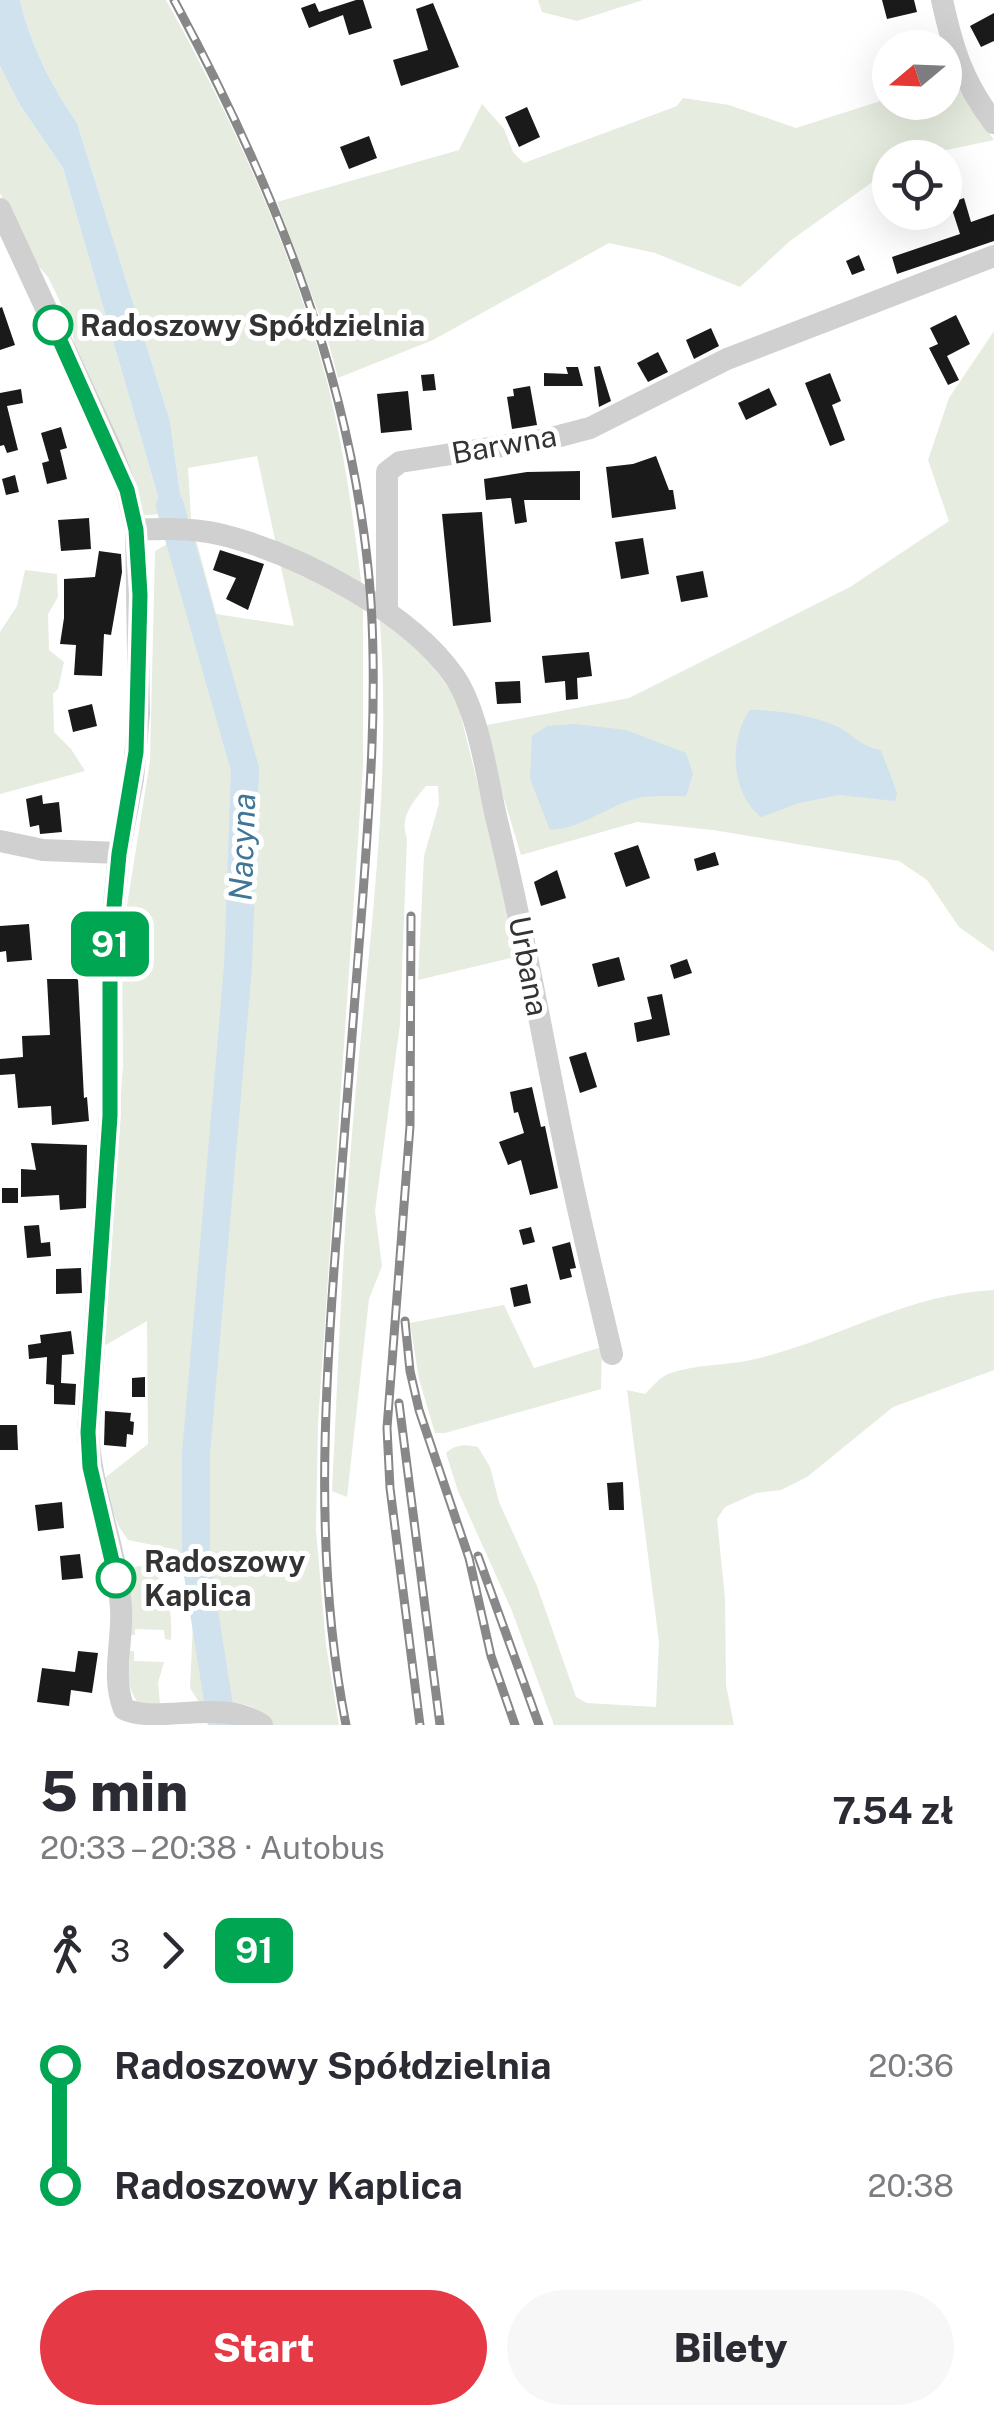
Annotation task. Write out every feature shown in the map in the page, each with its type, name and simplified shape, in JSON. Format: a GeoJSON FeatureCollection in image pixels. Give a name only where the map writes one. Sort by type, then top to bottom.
{"type":"FeatureCollection","features":[{"type":"Feature","properties":{"kind":"street"},"geometry":{"type":"LineString","coordinates":[[942,0],[961,70],[972,94],[994,123]]}},
{"type":"Feature","properties":{"kind":"street"},"geometry":{"type":"LineString","coordinates":[[0,209],[112,452],[127,490],[136,530],[139,713],[110,949],[110,1116],[88,1432],[90,1467],[121,1610],[118,1717],[220,1715],[250,1718],[262,1725]]}},
{"type":"Feature","properties":{"kind":"street","name":"Barwna"},"geometry":{"type":"LineString","coordinates":[[387,609],[387,472],[400,462],[548,439],[590,428],[727,359],[994,256]]}},
{"type":"Feature","properties":{"kind":"street"},"geometry":{"type":"LineString","coordinates":[[136,530],[192,529],[234,538],[295,562],[387,609]]}},
{"type":"Feature","properties":{"kind":"street","name":"Urbana"},"geometry":{"type":"LineString","coordinates":[[387,609],[434,651],[457,679],[471,713],[510,870],[568,1164],[612,1354]]}},
{"type":"Feature","properties":{"kind":"street"},"geometry":{"type":"LineString","coordinates":[[0,842],[43,850],[119,854]]}},
{"type":"Feature","properties":{"kind":"shaded area"},"geometry":{"type":"Polygon","coordinates":[[[20,0],[166,0],[258,184],[312,328],[338,430],[362,588],[276,544],[257,456],[188,468],[191,519],[183,515],[170,421],[77,123],[42,64],[20,0]]]}},
{"type":"Feature","properties":{"kind":"shaded area"},"geometry":{"type":"Polygon","coordinates":[[[538,0],[643,0],[577,21],[542,12],[538,0]]]}},
{"type":"Feature","properties":{"kind":"shaded area"},"geometry":{"type":"Polygon","coordinates":[[[0,66],[20,105],[63,168],[163,514],[144,515],[75,349],[71,324],[48,277],[29,255],[0,193],[0,66]]]}},
{"type":"Feature","properties":{"kind":"shaded area"},"geometry":{"type":"Polygon","coordinates":[[[962,93],[994,140],[962,147],[962,140],[872,140],[872,182],[790,241],[740,287],[655,253],[609,243],[433,340],[338,378],[326,333],[277,202],[459,150],[482,104],[504,129],[513,152],[524,163],[677,106],[683,98],[729,105],[796,128],[872,104],[872,120],[962,120],[962,93]]]}},
{"type":"Feature","properties":{"kind":"shaded area"},"geometry":{"type":"Polygon","coordinates":[[[994,331],[994,952],[959,927],[927,880],[899,861],[713,830],[637,822],[521,855],[482,726],[629,698],[850,587],[949,521],[928,460],[949,398],[994,331]]]}},
{"type":"Feature","properties":{"kind":"shaded area"},"geometry":{"type":"Polygon","coordinates":[[[195,536],[216,614],[294,626],[280,563],[363,604],[363,767],[318,1423],[316,1530],[326,1645],[339,1725],[268,1725],[251,1706],[225,1703],[200,1562],[217,1281],[243,964],[250,770],[183,540],[195,536]]]}},
{"type":"Feature","properties":{"kind":"shaded area"},"geometry":{"type":"Polygon","coordinates":[[[174,540],[239,769],[234,965],[190,1447],[193,1561],[216,1708],[204,1710],[190,1688],[193,1623],[185,1569],[178,1550],[128,1540],[118,1525],[102,1480],[148,1444],[147,1321],[104,1346],[123,1065],[122,937],[150,761],[155,551],[174,540]]]}},
{"type":"Feature","properties":{"kind":"shaded area"},"geometry":{"type":"Polygon","coordinates":[[[25,570],[57,574],[58,597],[48,614],[49,650],[64,662],[58,689],[53,694],[54,732],[85,771],[0,794],[0,632],[17,606],[25,570]]]}},
{"type":"Feature","properties":{"kind":"shaded area"},"geometry":{"type":"Polygon","coordinates":[[[379,610],[432,665],[457,700],[520,956],[418,980],[424,856],[439,804],[438,786],[426,786],[405,823],[400,1024],[375,1211],[382,1266],[369,1299],[347,1497],[332,1491],[349,1179],[381,807],[383,676],[379,610]]]}},
{"type":"Feature","properties":{"kind":"shaded area"},"geometry":{"type":"Polygon","coordinates":[[[994,1290],[994,1370],[893,1407],[807,1477],[781,1490],[756,1493],[725,1507],[717,1519],[725,1599],[726,1685],[734,1725],[554,1725],[512,1611],[458,1491],[446,1453],[461,1446],[478,1447],[490,1467],[499,1502],[537,1586],[576,1697],[587,1703],[656,1707],[659,1642],[627,1390],[645,1394],[662,1378],[678,1371],[751,1360],[930,1300],[994,1290]]]}},
{"type":"Feature","properties":{"kind":"shaded area"},"geometry":{"type":"Polygon","coordinates":[[[504,1305],[534,1368],[602,1347],[601,1389],[435,1433],[419,1379],[410,1323],[504,1305]]]}},
{"type":"Feature","properties":{"kind":"shaded area"},"geometry":{"type":"Polygon","coordinates":[[[149,1567],[165,1591],[171,1640],[165,1639],[164,1630],[135,1629],[135,1635],[128,1635],[125,1576],[129,1569],[149,1567]]]}},
{"type":"Feature","properties":{"kind":"shaded area"},"geometry":{"type":"Polygon","coordinates":[[[130,1651],[134,1651],[134,1661],[164,1662],[158,1683],[160,1703],[140,1706],[135,1698],[129,1679],[130,1651]]]}},
{"type":"Feature","properties":{"kind":"water"},"geometry":{"type":"Polygon","coordinates":[[[0,0],[20,0],[42,64],[77,123],[170,421],[183,515],[163,514],[63,168],[20,105],[0,66],[0,0]]]}},
{"type":"Feature","properties":{"kind":"water"},"geometry":{"type":"Polygon","coordinates":[[[750,710],[818,719],[881,750],[897,793],[895,801],[839,795],[799,803],[761,817],[744,795],[736,766],[738,736],[750,710]]]}},
{"type":"Feature","properties":{"kind":"water"},"geometry":{"type":"Polygon","coordinates":[[[575,724],[626,730],[686,753],[693,774],[686,796],[638,798],[571,826],[550,830],[530,779],[532,736],[547,726],[575,724]]]}},
{"type":"Feature","properties":{"kind":"building"},"geometry":{"type":"Polygon","coordinates":[[[363,0],[372,28],[349,35],[343,15],[309,28],[301,8],[315,3],[319,12],[363,0]]]}},
{"type":"Feature","properties":{"kind":"building"},"geometry":{"type":"Polygon","coordinates":[[[882,0],[914,0],[917,12],[887,19],[882,0]]]}},
{"type":"Feature","properties":{"kind":"building"},"geometry":{"type":"Polygon","coordinates":[[[433,3],[459,67],[401,86],[393,60],[428,50],[416,9],[433,3]]]}},
{"type":"Feature","properties":{"kind":"building"},"geometry":{"type":"Polygon","coordinates":[[[994,13],[994,41],[981,47],[970,26],[994,13]]]}},
{"type":"Feature","properties":{"kind":"building"},"geometry":{"type":"Polygon","coordinates":[[[527,107],[540,137],[519,147],[505,117],[527,107]]]}},
{"type":"Feature","properties":{"kind":"building"},"geometry":{"type":"Polygon","coordinates":[[[369,136],[377,158],[349,169],[340,147],[369,136]]]}},
{"type":"Feature","properties":{"kind":"building"},"geometry":{"type":"Polygon","coordinates":[[[962,199],[971,222],[994,214],[994,241],[897,274],[892,257],[960,234],[962,199]]]}},
{"type":"Feature","properties":{"kind":"building"},"geometry":{"type":"Polygon","coordinates":[[[859,255],[865,270],[852,275],[846,261],[859,255]]]}},
{"type":"Feature","properties":{"kind":"building"},"geometry":{"type":"Polygon","coordinates":[[[0,308],[15,345],[0,350],[0,308]]]}},
{"type":"Feature","properties":{"kind":"building"},"geometry":{"type":"Polygon","coordinates":[[[956,315],[970,344],[947,356],[959,380],[948,385],[929,348],[938,344],[930,328],[956,315]]]}},
{"type":"Feature","properties":{"kind":"building"},"geometry":{"type":"Polygon","coordinates":[[[711,328],[719,346],[694,359],[686,340],[711,328]]]}},
{"type":"Feature","properties":{"kind":"building"},"geometry":{"type":"Polygon","coordinates":[[[658,352],[668,372],[648,382],[637,363],[658,352]]]}},
{"type":"Feature","properties":{"kind":"building"},"geometry":{"type":"Polygon","coordinates":[[[600,366],[611,401],[599,407],[594,367],[600,366]]]}},
{"type":"Feature","properties":{"kind":"building"},"geometry":{"type":"Polygon","coordinates":[[[566,367],[578,367],[583,386],[544,386],[544,373],[568,374],[566,367]]]}},
{"type":"Feature","properties":{"kind":"building"},"geometry":{"type":"Polygon","coordinates":[[[830,373],[841,401],[832,405],[845,440],[830,446],[805,383],[830,373]]]}},
{"type":"Feature","properties":{"kind":"building"},"geometry":{"type":"Polygon","coordinates":[[[434,374],[436,390],[423,391],[421,375],[434,374]]]}},
{"type":"Feature","properties":{"kind":"building"},"geometry":{"type":"Polygon","coordinates":[[[530,386],[537,425],[512,429],[507,397],[514,396],[513,389],[530,386]]]}},
{"type":"Feature","properties":{"kind":"building"},"geometry":{"type":"Polygon","coordinates":[[[769,388],[777,405],[746,420],[738,403],[769,388]]]}},
{"type":"Feature","properties":{"kind":"building"},"geometry":{"type":"Polygon","coordinates":[[[21,389],[23,403],[7,406],[18,450],[7,453],[4,445],[0,446],[0,393],[21,389]]]}},
{"type":"Feature","properties":{"kind":"building"},"geometry":{"type":"Polygon","coordinates":[[[408,391],[412,430],[381,433],[377,394],[408,391]]]}},
{"type":"Feature","properties":{"kind":"building"},"geometry":{"type":"Polygon","coordinates":[[[61,427],[67,448],[60,450],[67,479],[47,484],[42,463],[49,461],[41,433],[61,427]]]}},
{"type":"Feature","properties":{"kind":"building"},"geometry":{"type":"Polygon","coordinates":[[[656,456],[669,490],[673,490],[676,509],[612,518],[606,467],[656,456]]]}},
{"type":"Feature","properties":{"kind":"building"},"geometry":{"type":"Polygon","coordinates":[[[580,471],[580,500],[524,500],[527,522],[515,524],[511,498],[486,500],[484,479],[527,472],[580,471]]]}},
{"type":"Feature","properties":{"kind":"building"},"geometry":{"type":"Polygon","coordinates":[[[15,475],[19,492],[6,495],[2,479],[15,475]]]}},
{"type":"Feature","properties":{"kind":"building"},"geometry":{"type":"Polygon","coordinates":[[[482,512],[491,622],[453,626],[442,514],[482,512]]]}},
{"type":"Feature","properties":{"kind":"building"},"geometry":{"type":"Polygon","coordinates":[[[89,518],[91,549],[61,551],[58,520],[89,518]]]}},
{"type":"Feature","properties":{"kind":"building"},"geometry":{"type":"Polygon","coordinates":[[[643,538],[649,574],[621,579],[615,542],[643,538]]]}},
{"type":"Feature","properties":{"kind":"building"},"geometry":{"type":"Polygon","coordinates":[[[220,550],[264,564],[248,610],[226,599],[236,578],[213,570],[220,550]]]}},
{"type":"Feature","properties":{"kind":"building"},"geometry":{"type":"Polygon","coordinates":[[[99,551],[121,554],[122,572],[111,635],[104,634],[102,676],[74,675],[76,645],[60,644],[64,579],[95,577],[99,551]]]}},
{"type":"Feature","properties":{"kind":"building"},"geometry":{"type":"Polygon","coordinates":[[[703,571],[708,597],[681,602],[676,576],[703,571]]]}},
{"type":"Feature","properties":{"kind":"building"},"geometry":{"type":"Polygon","coordinates":[[[589,652],[592,676],[577,678],[578,699],[566,700],[565,681],[545,683],[542,656],[589,652]]]}},
{"type":"Feature","properties":{"kind":"building"},"geometry":{"type":"Polygon","coordinates":[[[520,681],[521,703],[497,704],[495,682],[520,681]]]}},
{"type":"Feature","properties":{"kind":"building"},"geometry":{"type":"Polygon","coordinates":[[[92,704],[97,726],[73,732],[68,710],[92,704]]]}},
{"type":"Feature","properties":{"kind":"building"},"geometry":{"type":"Polygon","coordinates":[[[42,795],[43,804],[59,802],[62,832],[40,834],[39,825],[30,827],[26,799],[42,795]]]}},
{"type":"Feature","properties":{"kind":"building"},"geometry":{"type":"Polygon","coordinates":[[[638,845],[650,878],[626,887],[614,853],[638,845]]]}},
{"type":"Feature","properties":{"kind":"building"},"geometry":{"type":"Polygon","coordinates":[[[715,852],[719,865],[697,871],[694,859],[715,852]]]}},
{"type":"Feature","properties":{"kind":"building"},"geometry":{"type":"Polygon","coordinates":[[[557,870],[566,898],[541,906],[534,882],[557,870]]]}},
{"type":"Feature","properties":{"kind":"building"},"geometry":{"type":"Polygon","coordinates":[[[29,924],[32,960],[7,962],[6,951],[0,952],[0,926],[29,924]]]}},
{"type":"Feature","properties":{"kind":"building"},"geometry":{"type":"Polygon","coordinates":[[[619,957],[625,980],[598,987],[592,964],[619,957]]]}},
{"type":"Feature","properties":{"kind":"building"},"geometry":{"type":"Polygon","coordinates":[[[687,959],[692,973],[674,979],[670,965],[687,959]]]}},
{"type":"Feature","properties":{"kind":"building"},"geometry":{"type":"Polygon","coordinates":[[[47,979],[78,979],[84,1098],[87,1097],[89,1121],[52,1125],[51,1106],[18,1108],[15,1074],[0,1075],[0,1059],[23,1057],[22,1036],[50,1035],[47,979]]]}},
{"type":"Feature","properties":{"kind":"building"},"geometry":{"type":"Polygon","coordinates":[[[662,994],[670,1035],[637,1042],[634,1023],[652,1019],[647,997],[662,994]]]}},
{"type":"Feature","properties":{"kind":"building"},"geometry":{"type":"Polygon","coordinates":[[[586,1052],[597,1087],[580,1093],[569,1057],[586,1052]]]}},
{"type":"Feature","properties":{"kind":"building"},"geometry":{"type":"Polygon","coordinates":[[[532,1087],[558,1188],[530,1195],[521,1160],[508,1165],[499,1142],[524,1133],[518,1112],[514,1113],[510,1092],[532,1087]]]}},
{"type":"Feature","properties":{"kind":"building"},"geometry":{"type":"Polygon","coordinates":[[[31,1143],[87,1145],[86,1208],[60,1210],[59,1195],[21,1197],[21,1169],[36,1170],[31,1143]]]}},
{"type":"Feature","properties":{"kind":"building"},"geometry":{"type":"Polygon","coordinates":[[[2,1188],[18,1188],[18,1203],[2,1203],[2,1188]]]}},
{"type":"Feature","properties":{"kind":"building"},"geometry":{"type":"Polygon","coordinates":[[[39,1225],[41,1243],[50,1242],[51,1256],[27,1258],[24,1226],[39,1225]]]}},
{"type":"Feature","properties":{"kind":"building"},"geometry":{"type":"Polygon","coordinates":[[[531,1227],[535,1242],[523,1245],[519,1230],[531,1227]]]}},
{"type":"Feature","properties":{"kind":"building"},"geometry":{"type":"Polygon","coordinates":[[[570,1242],[576,1268],[570,1269],[572,1277],[560,1280],[552,1247],[570,1242]]]}},
{"type":"Feature","properties":{"kind":"building"},"geometry":{"type":"Polygon","coordinates":[[[81,1268],[82,1293],[56,1294],[56,1269],[81,1268]]]}},
{"type":"Feature","properties":{"kind":"building"},"geometry":{"type":"Polygon","coordinates":[[[527,1284],[531,1303],[514,1307],[510,1288],[527,1284]]]}},
{"type":"Feature","properties":{"kind":"building"},"geometry":{"type":"Polygon","coordinates":[[[71,1331],[74,1354],[62,1355],[61,1383],[76,1384],[75,1405],[54,1404],[54,1385],[46,1384],[47,1357],[29,1359],[28,1345],[41,1343],[40,1335],[71,1331]]]}},
{"type":"Feature","properties":{"kind":"building"},"geometry":{"type":"Polygon","coordinates":[[[145,1377],[145,1397],[132,1397],[132,1378],[145,1377]]]}},
{"type":"Feature","properties":{"kind":"building"},"geometry":{"type":"Polygon","coordinates":[[[105,1411],[131,1413],[133,1435],[127,1434],[126,1447],[104,1445],[105,1411]]]}},
{"type":"Feature","properties":{"kind":"building"},"geometry":{"type":"Polygon","coordinates":[[[0,1425],[17,1425],[18,1450],[0,1450],[0,1425]]]}},
{"type":"Feature","properties":{"kind":"building"},"geometry":{"type":"Polygon","coordinates":[[[623,1482],[624,1510],[609,1510],[607,1483],[623,1482]]]}},
{"type":"Feature","properties":{"kind":"building"},"geometry":{"type":"Polygon","coordinates":[[[62,1502],[64,1528],[38,1531],[35,1505],[62,1502]]]}},
{"type":"Feature","properties":{"kind":"building"},"geometry":{"type":"Polygon","coordinates":[[[80,1554],[83,1578],[62,1580],[60,1556],[80,1554]]]}},
{"type":"Feature","properties":{"kind":"building"},"geometry":{"type":"Polygon","coordinates":[[[78,1651],[98,1653],[92,1693],[71,1690],[69,1706],[37,1702],[42,1668],[75,1672],[78,1651]]]}},
{"type":"Feature","properties":{"kind":"waterway","name":"Nacyna"},"geometry":{"type":"LineString","coordinates":[[170,506],[245,769],[238,967],[196,1454],[196,1562],[222,1725]]}},
{"type":"Feature","properties":{"kind":"railway"},"geometry":{"type":"LineString","coordinates":[[174,0],[245,143],[305,290],[348,444],[371,602],[370,785],[326,1416],[329,1602],[346,1725]]}},
{"type":"Feature","properties":{"kind":"railway"},"geometry":{"type":"LineString","coordinates":[[411,916],[410,1126],[387,1428],[390,1488],[420,1725]]}},
{"type":"Feature","properties":{"kind":"railway"},"geometry":{"type":"LineString","coordinates":[[405,1321],[419,1410],[469,1558],[491,1656],[515,1725]]}},
{"type":"Feature","properties":{"kind":"railway"},"geometry":{"type":"LineString","coordinates":[[399,1403],[440,1725]]}},
{"type":"Feature","properties":{"kind":"railway"},"geometry":{"type":"LineString","coordinates":[[478,1556],[539,1725]]}},
{"type":"Feature","properties":{"kind":"bus line","name":"91"},"geometry":{"type":"LineString","coordinates":[[53,325],[127,490],[136,530],[140,595],[139,713],[110,949],[110,1116],[88,1432],[90,1467],[116,1578]]}},
{"type":"Feature","properties":{"kind":"place","name":"Radoszowy Spółdzielnia"},"geometry":{"type":"Point","coordinates":[53,325]}},
{"type":"Feature","properties":{"kind":"place","name":"Radoszowy Kaplica"},"geometry":{"type":"Point","coordinates":[116,1578]}}]}
